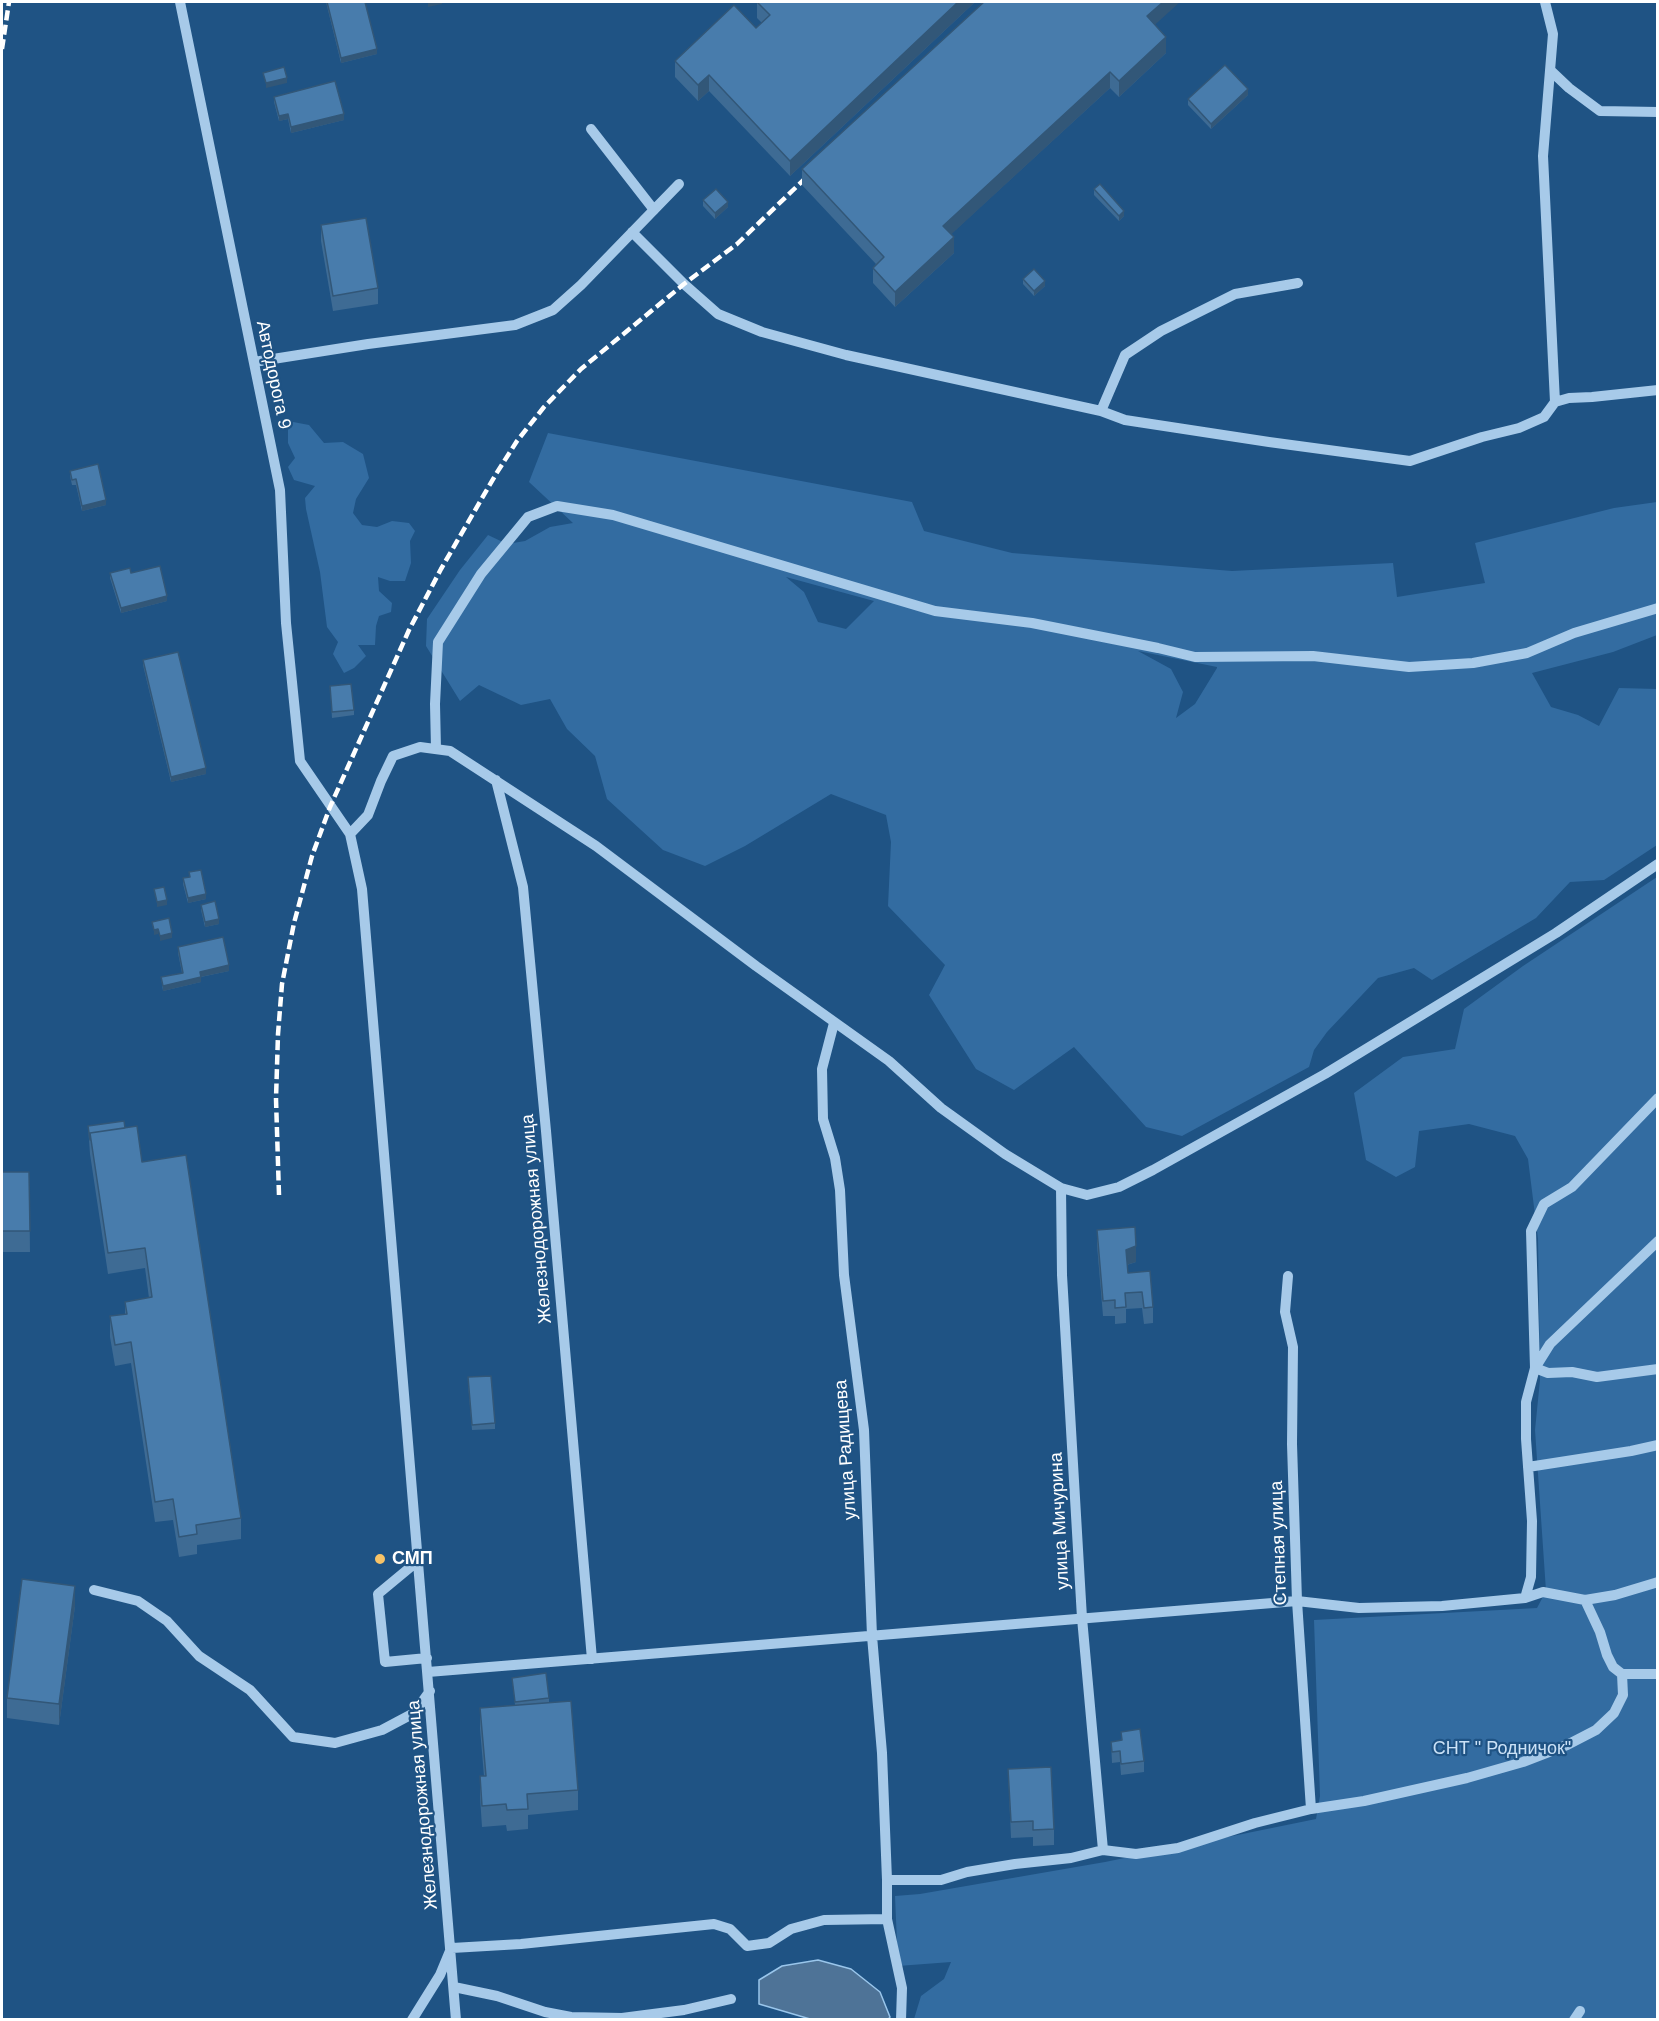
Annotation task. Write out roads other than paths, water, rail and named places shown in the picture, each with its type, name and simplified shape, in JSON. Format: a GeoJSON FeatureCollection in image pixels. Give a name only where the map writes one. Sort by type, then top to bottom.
{"type":"FeatureCollection","features":[{"type":"Feature","properties":{"kind":"street","name":"Автодорога 9"},"geometry":{"type":"LineString","coordinates":[[180,2],[280,490],[286,623],[300,761],[350,834]]}},
{"type":"Feature","properties":{"kind":"street"},"geometry":{"type":"LineString","coordinates":[[1545,2],[1553,34],[1543,156],[1555,402]]}},
{"type":"Feature","properties":{"kind":"street"},"geometry":{"type":"LineString","coordinates":[[1550,70],[1569,88],[1600,111],[1658,112]]}},
{"type":"Feature","properties":{"kind":"street"},"geometry":{"type":"LineString","coordinates":[[591,129],[654,210]]}},
{"type":"Feature","properties":{"kind":"street"},"geometry":{"type":"LineString","coordinates":[[254,362],[368,344],[516,325],[553,310],[581,285],[679,184]]}},
{"type":"Feature","properties":{"kind":"street"},"geometry":{"type":"LineString","coordinates":[[632,232],[718,314],[762,332],[846,355],[1101,411],[1136,422],[1410,461],[1482,437],[1519,428],[1544,417],[1555,402],[1569,398],[1658,390]]}},
{"type":"Feature","properties":{"kind":"street"},"geometry":{"type":"LineString","coordinates":[[1101,411],[1125,355],[1161,331],[1235,294],[1298,283]]}},
{"type":"Feature","properties":{"kind":"street"},"geometry":{"type":"LineString","coordinates":[[436,749],[435,704],[438,642],[481,574],[528,517],[557,506],[613,515],[935,611],[1032,623],[1195,657],[1313,656],[1409,667],[1473,663],[1527,653],[1574,633],[1658,608]]}},
{"type":"Feature","properties":{"kind":"street"},"geometry":{"type":"LineString","coordinates":[[350,834],[368,815],[393,756],[420,747],[450,751],[596,846],[834,1023],[889,1061],[949,1113],[1005,1154],[1061,1188],[1087,1195],[1119,1187],[1153,1170],[1325,1074],[1556,933],[1658,864]]}},
{"type":"Feature","properties":{"kind":"street","name":"Железнодорожная улица"},"geometry":{"type":"LineString","coordinates":[[496,780],[523,887],[592,1659]]}},
{"type":"Feature","properties":{"kind":"street","name":"Железнодорожная улица"},"geometry":{"type":"LineString","coordinates":[[350,834],[362,889],[452,1948],[456,2019]]}},
{"type":"Feature","properties":{"kind":"street","name":"улица Радищева"},"geometry":{"type":"LineString","coordinates":[[834,1023],[822,1069],[823,1119],[835,1158],[840,1190],[844,1275],[864,1430],[872,1636],[882,1753],[887,1880],[886,1919],[902,1988],[901,2019]]}},
{"type":"Feature","properties":{"kind":"street"},"geometry":{"type":"LineString","coordinates":[[1525,1598],[1531,1577],[1532,1521],[1526,1402],[1534,1368],[1531,1231],[1544,1204],[1572,1187],[1658,1098]]}},
{"type":"Feature","properties":{"kind":"street","name":"улица Мичурина"},"geometry":{"type":"LineString","coordinates":[[1061,1188],[1062,1275],[1082,1618],[1103,1850]]}},
{"type":"Feature","properties":{"kind":"street"},"geometry":{"type":"LineString","coordinates":[[1534,1368],[1550,1344],[1658,1240]]}},
{"type":"Feature","properties":{"kind":"street","name":"Степная улица"},"geometry":{"type":"LineString","coordinates":[[1288,1276],[1285,1312],[1293,1347],[1292,1444],[1298,1601],[1311,1809]]}},
{"type":"Feature","properties":{"kind":"street"},"geometry":{"type":"LineString","coordinates":[[1534,1368],[1548,1373],[1572,1372],[1597,1377],[1658,1369]]}},
{"type":"Feature","properties":{"kind":"street"},"geometry":{"type":"LineString","coordinates":[[1528,1467],[1658,1445]]}},
{"type":"Feature","properties":{"kind":"street"},"geometry":{"type":"LineString","coordinates":[[419,1560],[378,1594],[385,1662],[427,1659]]}},
{"type":"Feature","properties":{"kind":"street"},"geometry":{"type":"LineString","coordinates":[[428,1672],[1298,1601],[1359,1608],[1442,1606],[1525,1598],[1543,1592],[1585,1600],[1615,1595],[1658,1582]]}},
{"type":"Feature","properties":{"kind":"street"},"geometry":{"type":"LineString","coordinates":[[94,1590],[138,1601],[167,1621],[199,1656],[250,1690],[293,1737],[335,1743],[382,1730],[414,1713],[430,1691]]}},
{"type":"Feature","properties":{"kind":"street"},"geometry":{"type":"LineString","coordinates":[[1585,1600],[1613,1667],[1622,1674],[1658,1674]]}},
{"type":"Feature","properties":{"kind":"street"},"geometry":{"type":"LineString","coordinates":[[887,1880],[941,1880],[967,1872],[1071,1858],[1103,1850],[1136,1854],[1178,1848],[1255,1823],[1311,1809],[1364,1801],[1467,1778],[1523,1762],[1567,1745],[1596,1730],[1614,1713],[1623,1695],[1622,1674]]}},
{"type":"Feature","properties":{"kind":"street"},"geometry":{"type":"LineString","coordinates":[[412,2019],[440,1975],[452,1948],[521,1944],[714,1924],[730,1929],[747,1946],[769,1943],[791,1929],[824,1920],[886,1919]]}},
{"type":"Feature","properties":{"kind":"street"},"geometry":{"type":"LineString","coordinates":[[454,1988],[497,1996],[545,2012],[571,2017],[645,2016],[730,1999]]}},
{"type":"Feature","properties":{"kind":"railway"},"geometry":{"type":"LineString","coordinates":[[2,49],[9,2]]}},
{"type":"Feature","properties":{"kind":"railway"},"geometry":{"type":"LineString","coordinates":[[279,1195],[276,1099],[278,1034],[282,984],[294,923],[312,856],[330,807],[409,630],[496,474],[517,441],[544,407],[581,369],[684,284],[737,244],[815,169]]}},
{"type":"Feature","properties":{"kind":"place","name":"СМП"},"geometry":{"type":"Point","coordinates":[380,1559]}},
{"type":"Feature","properties":{"kind":"park label","name":"СНТ \" Родничок\""},"geometry":{"type":"Point","coordinates":[1502,1749]}}]}
